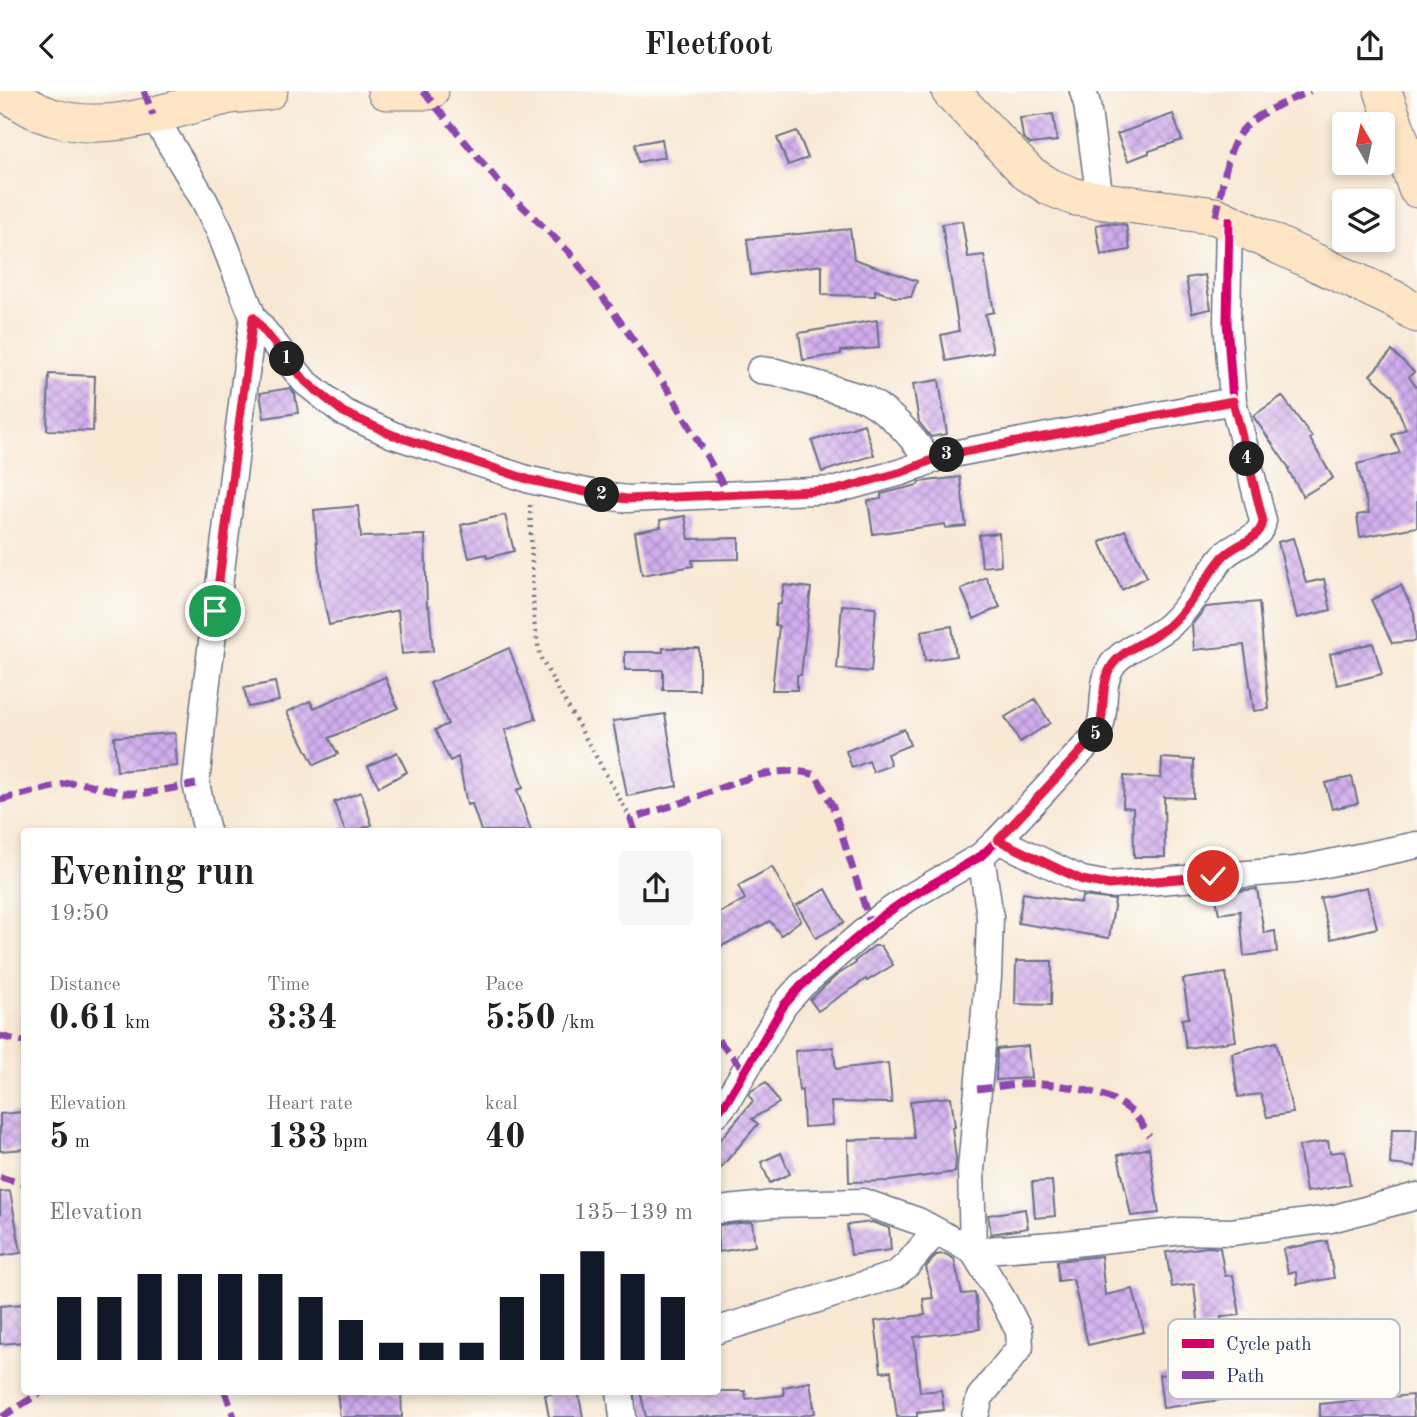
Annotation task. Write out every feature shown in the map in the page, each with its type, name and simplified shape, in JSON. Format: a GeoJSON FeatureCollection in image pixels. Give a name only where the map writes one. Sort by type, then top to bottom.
{"type":"FeatureCollection","features":[{"type":"Feature","properties":{"kind":"street"},"geometry":{"type":"LineString","coordinates":[[2,91],[33,110],[67,121],[114,123],[229,96],[269,91]]}},
{"type":"Feature","properties":{"kind":"street"},"geometry":{"type":"LineString","coordinates":[[386,91],[430,91]]}},
{"type":"Feature","properties":{"kind":"street"},"geometry":{"type":"LineString","coordinates":[[950,91],[1028,173],[1050,187],[1075,197],[1216,216],[1398,301],[1417,314]]}},
{"type":"Feature","properties":{"kind":"street"},"geometry":{"type":"LineString","coordinates":[[1083,91],[1100,200]]}},
{"type":"Feature","properties":{"kind":"street"},"geometry":{"type":"LineString","coordinates":[[1383,91],[1417,189]]}},
{"type":"Feature","properties":{"kind":"street"},"geometry":{"type":"LineString","coordinates":[[153,115],[219,230],[253,317],[306,382],[343,412],[393,435],[530,480],[627,499],[836,490],[902,472],[942,456],[1233,401]]}},
{"type":"Feature","properties":{"kind":"street"},"geometry":{"type":"LineString","coordinates":[[721,1108],[746,1072],[784,1005],[801,986],[881,917],[989,848],[1097,734],[1103,722],[1105,681],[1115,661],[1172,624],[1227,551],[1258,534],[1263,521],[1233,401],[1227,323],[1229,221]]}},
{"type":"Feature","properties":{"kind":"street"},"geometry":{"type":"LineString","coordinates":[[206,828],[197,784],[210,651],[253,317]]}},
{"type":"Feature","properties":{"kind":"street"},"geometry":{"type":"LineString","coordinates":[[760,370],[866,399],[904,427],[930,461]]}},
{"type":"Feature","properties":{"kind":"street"},"geometry":{"type":"LineString","coordinates":[[989,848],[1082,880],[1109,885],[1296,870],[1417,845]]}},
{"type":"Feature","properties":{"kind":"street"},"geometry":{"type":"LineString","coordinates":[[975,1417],[979,1397],[1020,1347],[1021,1339],[1003,1300],[973,1251],[971,1169],[988,977],[989,848]]}},
{"type":"Feature","properties":{"kind":"street"},"geometry":{"type":"LineString","coordinates":[[721,1210],[774,1204],[863,1202],[918,1221],[973,1251],[1182,1231],[1231,1232],[1331,1219],[1417,1196]]}},
{"type":"Feature","properties":{"kind":"street"},"geometry":{"type":"LineString","coordinates":[[721,1329],[895,1275],[936,1231]]}},
{"type":"Feature","properties":{"kind":"street"},"geometry":{"type":"LineString","coordinates":[[621,1395],[624,1417]]}},
{"type":"Feature","properties":{"kind":"path"},"geometry":{"type":"LineString","coordinates":[[530,480],[534,621],[540,657],[631,819]]}},
{"type":"Feature","properties":{"kind":"building"},"geometry":{"type":"Polygon","coordinates":[[[1053,114],[1057,141],[1030,144],[1023,137],[1020,118],[1053,114]]]}},
{"type":"Feature","properties":{"kind":"building"},"geometry":{"type":"Polygon","coordinates":[[[1173,114],[1182,140],[1128,161],[1117,134],[1173,114]]]}},
{"type":"Feature","properties":{"kind":"building"},"geometry":{"type":"Polygon","coordinates":[[[797,131],[808,158],[788,165],[777,138],[797,131]]]}},
{"type":"Feature","properties":{"kind":"building"},"geometry":{"type":"Polygon","coordinates":[[[662,139],[665,157],[638,162],[635,144],[662,139]]]}},
{"type":"Feature","properties":{"kind":"building"},"geometry":{"type":"Polygon","coordinates":[[[962,221],[968,257],[984,255],[994,312],[985,314],[993,352],[946,361],[941,335],[959,331],[942,224],[962,221]]]}},
{"type":"Feature","properties":{"kind":"building"},"geometry":{"type":"Polygon","coordinates":[[[1096,225],[1126,225],[1130,250],[1101,255],[1096,225]]]}},
{"type":"Feature","properties":{"kind":"building"},"geometry":{"type":"Polygon","coordinates":[[[850,229],[854,259],[917,281],[911,297],[894,297],[875,290],[875,296],[822,295],[822,265],[751,275],[747,239],[850,229]]]}},
{"type":"Feature","properties":{"kind":"building"},"geometry":{"type":"Polygon","coordinates":[[[1205,275],[1211,309],[1192,313],[1186,278],[1205,275]]]}},
{"type":"Feature","properties":{"kind":"building"},"geometry":{"type":"Polygon","coordinates":[[[877,320],[879,348],[841,351],[841,354],[803,360],[799,333],[877,320]]]}},
{"type":"Feature","properties":{"kind":"building"},"geometry":{"type":"Polygon","coordinates":[[[1392,351],[1414,372],[1409,377],[1417,388],[1417,527],[1360,537],[1357,515],[1369,513],[1357,464],[1400,453],[1392,435],[1406,429],[1392,395],[1370,375],[1392,351]]]}},
{"type":"Feature","properties":{"kind":"building"},"geometry":{"type":"Polygon","coordinates":[[[49,374],[95,376],[93,431],[47,430],[49,374]]]}},
{"type":"Feature","properties":{"kind":"building"},"geometry":{"type":"Polygon","coordinates":[[[939,380],[947,434],[931,437],[919,422],[913,384],[939,380]]]}},
{"type":"Feature","properties":{"kind":"building"},"geometry":{"type":"Polygon","coordinates":[[[290,388],[295,394],[298,413],[264,418],[260,393],[290,388]]]}},
{"type":"Feature","properties":{"kind":"building"},"geometry":{"type":"Polygon","coordinates":[[[1282,396],[1312,437],[1310,439],[1333,478],[1303,496],[1289,468],[1253,416],[1282,396]]]}},
{"type":"Feature","properties":{"kind":"building"},"geometry":{"type":"Polygon","coordinates":[[[864,424],[874,455],[822,472],[812,441],[864,424]]]}},
{"type":"Feature","properties":{"kind":"building"},"geometry":{"type":"Polygon","coordinates":[[[960,477],[966,526],[946,528],[945,524],[873,534],[868,501],[881,499],[881,494],[918,485],[919,482],[960,477]]]}},
{"type":"Feature","properties":{"kind":"building"},"geometry":{"type":"Polygon","coordinates":[[[358,506],[361,537],[425,535],[427,607],[429,606],[433,651],[402,654],[398,610],[329,625],[320,582],[314,510],[358,506]]]}},
{"type":"Feature","properties":{"kind":"building"},"geometry":{"type":"Polygon","coordinates":[[[505,515],[514,551],[487,558],[486,554],[469,558],[461,525],[505,515]]]}},
{"type":"Feature","properties":{"kind":"building"},"geometry":{"type":"Polygon","coordinates":[[[685,516],[689,539],[739,538],[739,559],[692,560],[693,566],[642,575],[635,532],[661,527],[660,520],[685,516]]]}},
{"type":"Feature","properties":{"kind":"building"},"geometry":{"type":"Polygon","coordinates":[[[1125,530],[1147,577],[1122,590],[1100,542],[1125,530]]]}},
{"type":"Feature","properties":{"kind":"building"},"geometry":{"type":"Polygon","coordinates":[[[999,533],[1001,565],[982,567],[979,535],[999,533]]]}},
{"type":"Feature","properties":{"kind":"building"},"geometry":{"type":"Polygon","coordinates":[[[1293,538],[1306,583],[1324,579],[1331,610],[1297,618],[1278,542],[1293,538]]]}},
{"type":"Feature","properties":{"kind":"building"},"geometry":{"type":"Polygon","coordinates":[[[986,577],[1000,607],[974,619],[961,589],[986,577]]]}},
{"type":"Feature","properties":{"kind":"building"},"geometry":{"type":"Polygon","coordinates":[[[784,585],[811,588],[797,690],[772,690],[779,626],[775,625],[777,604],[781,604],[784,585]]]}},
{"type":"Feature","properties":{"kind":"building"},"geometry":{"type":"Polygon","coordinates":[[[1401,585],[1414,612],[1416,641],[1392,643],[1371,600],[1401,585]]]}},
{"type":"Feature","properties":{"kind":"building"},"geometry":{"type":"Polygon","coordinates":[[[1259,602],[1269,709],[1254,711],[1244,645],[1194,650],[1192,625],[1206,607],[1259,602]]]}},
{"type":"Feature","properties":{"kind":"building"},"geometry":{"type":"Polygon","coordinates":[[[842,605],[876,607],[871,672],[837,669],[842,605]]]}},
{"type":"Feature","properties":{"kind":"building"},"geometry":{"type":"Polygon","coordinates":[[[952,626],[956,656],[925,661],[921,631],[952,626]]]}},
{"type":"Feature","properties":{"kind":"building"},"geometry":{"type":"Polygon","coordinates":[[[1373,643],[1382,674],[1337,685],[1330,654],[1373,643]]]}},
{"type":"Feature","properties":{"kind":"building"},"geometry":{"type":"Polygon","coordinates":[[[509,648],[536,719],[505,730],[523,788],[517,790],[530,828],[480,828],[472,804],[467,805],[458,757],[450,761],[435,730],[448,724],[430,683],[509,648]]]}},
{"type":"Feature","properties":{"kind":"building"},"geometry":{"type":"Polygon","coordinates":[[[663,648],[699,648],[699,690],[663,690],[663,670],[625,670],[625,652],[663,652],[663,648]]]}},
{"type":"Feature","properties":{"kind":"building"},"geometry":{"type":"Polygon","coordinates":[[[385,677],[398,708],[329,738],[338,754],[314,765],[287,712],[310,701],[314,708],[385,677]]]}},
{"type":"Feature","properties":{"kind":"building"},"geometry":{"type":"Polygon","coordinates":[[[275,682],[279,701],[248,707],[244,688],[275,682]]]}},
{"type":"Feature","properties":{"kind":"building"},"geometry":{"type":"Polygon","coordinates":[[[1035,699],[1050,723],[1020,742],[1005,717],[1035,699]]]}},
{"type":"Feature","properties":{"kind":"building"},"geometry":{"type":"Polygon","coordinates":[[[665,714],[677,786],[627,796],[613,721],[665,714]]]}},
{"type":"Feature","properties":{"kind":"building"},"geometry":{"type":"Polygon","coordinates":[[[904,729],[910,745],[887,754],[891,765],[873,772],[869,761],[852,768],[846,751],[904,729]]]}},
{"type":"Feature","properties":{"kind":"building"},"geometry":{"type":"Polygon","coordinates":[[[175,733],[177,766],[117,771],[114,737],[175,733]]]}},
{"type":"Feature","properties":{"kind":"building"},"geometry":{"type":"Polygon","coordinates":[[[397,752],[407,772],[379,787],[368,766],[397,752]]]}},
{"type":"Feature","properties":{"kind":"building"},"geometry":{"type":"Polygon","coordinates":[[[1162,758],[1194,760],[1193,798],[1164,797],[1165,857],[1134,857],[1133,808],[1123,807],[1124,776],[1161,778],[1162,758]]]}},
{"type":"Feature","properties":{"kind":"building"},"geometry":{"type":"Polygon","coordinates":[[[1352,777],[1358,803],[1332,809],[1325,783],[1352,777]]]}},
{"type":"Feature","properties":{"kind":"building"},"geometry":{"type":"Polygon","coordinates":[[[361,792],[372,825],[344,828],[334,802],[361,792]]]}},
{"type":"Feature","properties":{"kind":"building"},"geometry":{"type":"Polygon","coordinates":[[[772,867],[801,920],[781,935],[770,921],[721,946],[721,912],[745,899],[738,886],[772,867]]]}},
{"type":"Feature","properties":{"kind":"building"},"geometry":{"type":"Polygon","coordinates":[[[1367,887],[1377,928],[1331,939],[1320,898],[1367,887]]]}},
{"type":"Feature","properties":{"kind":"building"},"geometry":{"type":"Polygon","coordinates":[[[826,889],[844,922],[816,938],[797,905],[826,889]]]}},
{"type":"Feature","properties":{"kind":"building"},"geometry":{"type":"Polygon","coordinates":[[[1257,889],[1264,933],[1275,931],[1277,952],[1244,956],[1240,911],[1219,914],[1215,893],[1257,889]]]}},
{"type":"Feature","properties":{"kind":"building"},"geometry":{"type":"Polygon","coordinates":[[[1023,893],[1081,903],[1082,896],[1115,900],[1109,938],[1018,923],[1023,893]]]}},
{"type":"Feature","properties":{"kind":"building"},"geometry":{"type":"Polygon","coordinates":[[[874,946],[881,946],[893,965],[867,981],[866,979],[818,1011],[810,1000],[874,946]]]}},
{"type":"Feature","properties":{"kind":"building"},"geometry":{"type":"Polygon","coordinates":[[[1016,961],[1052,961],[1051,1005],[1015,1004],[1016,961]]]}},
{"type":"Feature","properties":{"kind":"building"},"geometry":{"type":"Polygon","coordinates":[[[1226,973],[1236,1041],[1186,1048],[1182,1019],[1189,1018],[1183,979],[1226,973]]]}},
{"type":"Feature","properties":{"kind":"building"},"geometry":{"type":"Polygon","coordinates":[[[1276,1042],[1293,1113],[1267,1117],[1261,1094],[1238,1097],[1232,1053],[1276,1042]]]}},
{"type":"Feature","properties":{"kind":"building"},"geometry":{"type":"Polygon","coordinates":[[[1028,1046],[1031,1078],[996,1080],[997,1049],[1028,1046]]]}},
{"type":"Feature","properties":{"kind":"building"},"geometry":{"type":"Polygon","coordinates":[[[833,1047],[836,1069],[888,1063],[892,1103],[831,1102],[833,1125],[804,1127],[802,1090],[799,1091],[795,1051],[833,1047]]]}},
{"type":"Feature","properties":{"kind":"building"},"geometry":{"type":"Polygon","coordinates":[[[766,1082],[779,1103],[752,1119],[758,1124],[721,1167],[721,1138],[753,1101],[749,1095],[766,1082]]]}},
{"type":"Feature","properties":{"kind":"building"},"geometry":{"type":"Polygon","coordinates":[[[951,1097],[955,1127],[952,1128],[955,1172],[890,1181],[849,1182],[848,1140],[914,1138],[910,1101],[951,1097]]]}},
{"type":"Feature","properties":{"kind":"building"},"geometry":{"type":"Polygon","coordinates":[[[21,1112],[21,1149],[0,1151],[0,1114],[21,1112]]]}},
{"type":"Feature","properties":{"kind":"building"},"geometry":{"type":"Polygon","coordinates":[[[1392,1129],[1417,1129],[1415,1167],[1390,1164],[1392,1129]]]}},
{"type":"Feature","properties":{"kind":"building"},"geometry":{"type":"Polygon","coordinates":[[[1328,1141],[1330,1153],[1345,1151],[1350,1185],[1306,1192],[1299,1146],[1328,1141]]]}},
{"type":"Feature","properties":{"kind":"building"},"geometry":{"type":"Polygon","coordinates":[[[1149,1148],[1159,1213],[1131,1216],[1118,1155],[1149,1148]]]}},
{"type":"Feature","properties":{"kind":"building"},"geometry":{"type":"Polygon","coordinates":[[[781,1153],[790,1174],[770,1183],[761,1162],[781,1153]]]}},
{"type":"Feature","properties":{"kind":"building"},"geometry":{"type":"Polygon","coordinates":[[[1052,1181],[1055,1216],[1035,1218],[1032,1182],[1052,1181]]]}},
{"type":"Feature","properties":{"kind":"building"},"geometry":{"type":"Polygon","coordinates":[[[10,1191],[21,1253],[0,1256],[0,1192],[10,1191]]]}},
{"type":"Feature","properties":{"kind":"building"},"geometry":{"type":"Polygon","coordinates":[[[1025,1209],[1028,1228],[991,1234],[988,1215],[1025,1209]]]}},
{"type":"Feature","properties":{"kind":"building"},"geometry":{"type":"Polygon","coordinates":[[[752,1222],[755,1246],[721,1252],[721,1225],[752,1222]]]}},
{"type":"Feature","properties":{"kind":"building"},"geometry":{"type":"Polygon","coordinates":[[[872,1222],[889,1228],[891,1250],[851,1255],[847,1225],[872,1222]]]}},
{"type":"Feature","properties":{"kind":"building"},"geometry":{"type":"Polygon","coordinates":[[[1327,1241],[1334,1278],[1297,1284],[1296,1272],[1288,1273],[1283,1249],[1327,1241]]]}},
{"type":"Feature","properties":{"kind":"building"},"geometry":{"type":"Polygon","coordinates":[[[1220,1248],[1225,1276],[1233,1275],[1240,1315],[1221,1319],[1198,1319],[1194,1284],[1172,1287],[1166,1252],[1220,1248]]]}},
{"type":"Feature","properties":{"kind":"building"},"geometry":{"type":"Polygon","coordinates":[[[945,1254],[954,1259],[962,1294],[975,1293],[980,1329],[914,1337],[920,1392],[941,1390],[944,1410],[917,1413],[917,1417],[897,1417],[891,1371],[881,1372],[875,1321],[925,1315],[923,1299],[933,1298],[926,1267],[936,1255],[945,1254]]]}},
{"type":"Feature","properties":{"kind":"building"},"geometry":{"type":"Polygon","coordinates":[[[1101,1256],[1105,1295],[1133,1289],[1144,1332],[1088,1345],[1073,1279],[1058,1281],[1057,1261],[1101,1256]]]}},
{"type":"Feature","properties":{"kind":"building"},"geometry":{"type":"Polygon","coordinates":[[[21,1304],[21,1342],[0,1344],[0,1306],[21,1304]]]}},
{"type":"Feature","properties":{"kind":"building"},"geometry":{"type":"Polygon","coordinates":[[[1168,1374],[1168,1399],[1228,1399],[1163,1408],[1159,1375],[1168,1374]]]}},
{"type":"Feature","properties":{"kind":"building"},"geometry":{"type":"Polygon","coordinates":[[[810,1382],[815,1413],[796,1417],[646,1417],[641,1395],[721,1395],[721,1391],[745,1391],[746,1399],[784,1395],[783,1387],[810,1382]]]}},
{"type":"Feature","properties":{"kind":"building"},"geometry":{"type":"Polygon","coordinates":[[[337,1395],[401,1395],[402,1417],[340,1417],[337,1395]]]}},
{"type":"Feature","properties":{"kind":"building"},"geometry":{"type":"Polygon","coordinates":[[[545,1395],[579,1395],[583,1417],[549,1417],[545,1395]]]}},
{"type":"Feature","properties":{"kind":"building"},"geometry":{"type":"Polygon","coordinates":[[[1412,1395],[1414,1417],[1320,1417],[1320,1404],[1400,1399],[1400,1396],[1412,1395]]]}},
{"type":"Feature","properties":{"kind":"marked path"},"geometry":{"type":"LineString","coordinates":[[144,91],[153,115]]}},
{"type":"Feature","properties":{"kind":"marked path"},"geometry":{"type":"LineString","coordinates":[[423,91],[501,185],[569,252],[671,394],[729,495]]}},
{"type":"Feature","properties":{"kind":"marked path"},"geometry":{"type":"LineString","coordinates":[[1216,216],[1228,161],[1240,133],[1263,113],[1310,91]]}},
{"type":"Feature","properties":{"kind":"marked path"},"geometry":{"type":"LineString","coordinates":[[634,828],[631,819],[751,777],[783,771],[816,775],[833,807],[871,926]]}},
{"type":"Feature","properties":{"kind":"marked path"},"geometry":{"type":"LineString","coordinates":[[0,800],[69,783],[125,793],[147,793],[196,784]]}},
{"type":"Feature","properties":{"kind":"marked path"},"geometry":{"type":"LineString","coordinates":[[0,1036],[21,1041]]}},
{"type":"Feature","properties":{"kind":"marked path"},"geometry":{"type":"LineString","coordinates":[[721,1043],[746,1072]]}},
{"type":"Feature","properties":{"kind":"marked path"},"geometry":{"type":"LineString","coordinates":[[977,1089],[1034,1084],[1093,1092],[1128,1109],[1139,1119],[1149,1136]]}},
{"type":"Feature","properties":{"kind":"marked path"},"geometry":{"type":"LineString","coordinates":[[0,1177],[21,1183]]}},
{"type":"Feature","properties":{"kind":"marked path"},"geometry":{"type":"LineString","coordinates":[[2,1417],[37,1395]]}},
{"type":"Feature","properties":{"kind":"marked path"},"geometry":{"type":"LineString","coordinates":[[226,1395],[234,1417]]}},
{"type":"Feature","properties":{"kind":"cycle path"},"geometry":{"type":"LineString","coordinates":[[721,1108],[784,1005],[801,986],[881,917],[981,856],[998,840],[1097,734],[1107,675],[1116,660],[1166,629],[1191,601],[1221,559],[1252,538],[1261,528],[1263,521],[1233,401],[1227,322],[1229,221]]}},
{"type":"Feature","properties":{"kind":"cycle path"},"geometry":{"type":"LineString","coordinates":[[253,317],[305,382],[343,412],[393,435],[530,480],[627,499],[836,490],[902,472],[942,456],[1233,401]]}},
{"type":"Feature","properties":{"kind":"route"},"geometry":{"type":"LineString","coordinates":[[215,611],[253,317],[306,382],[343,412],[393,435],[530,480],[627,499],[836,490],[902,472],[942,456],[1233,401],[1263,521],[1262,527],[1258,534],[1227,551],[1172,624],[1115,661],[1105,681],[1103,722],[1097,734],[998,840],[1082,880],[1109,885],[1213,876]]}}]}
